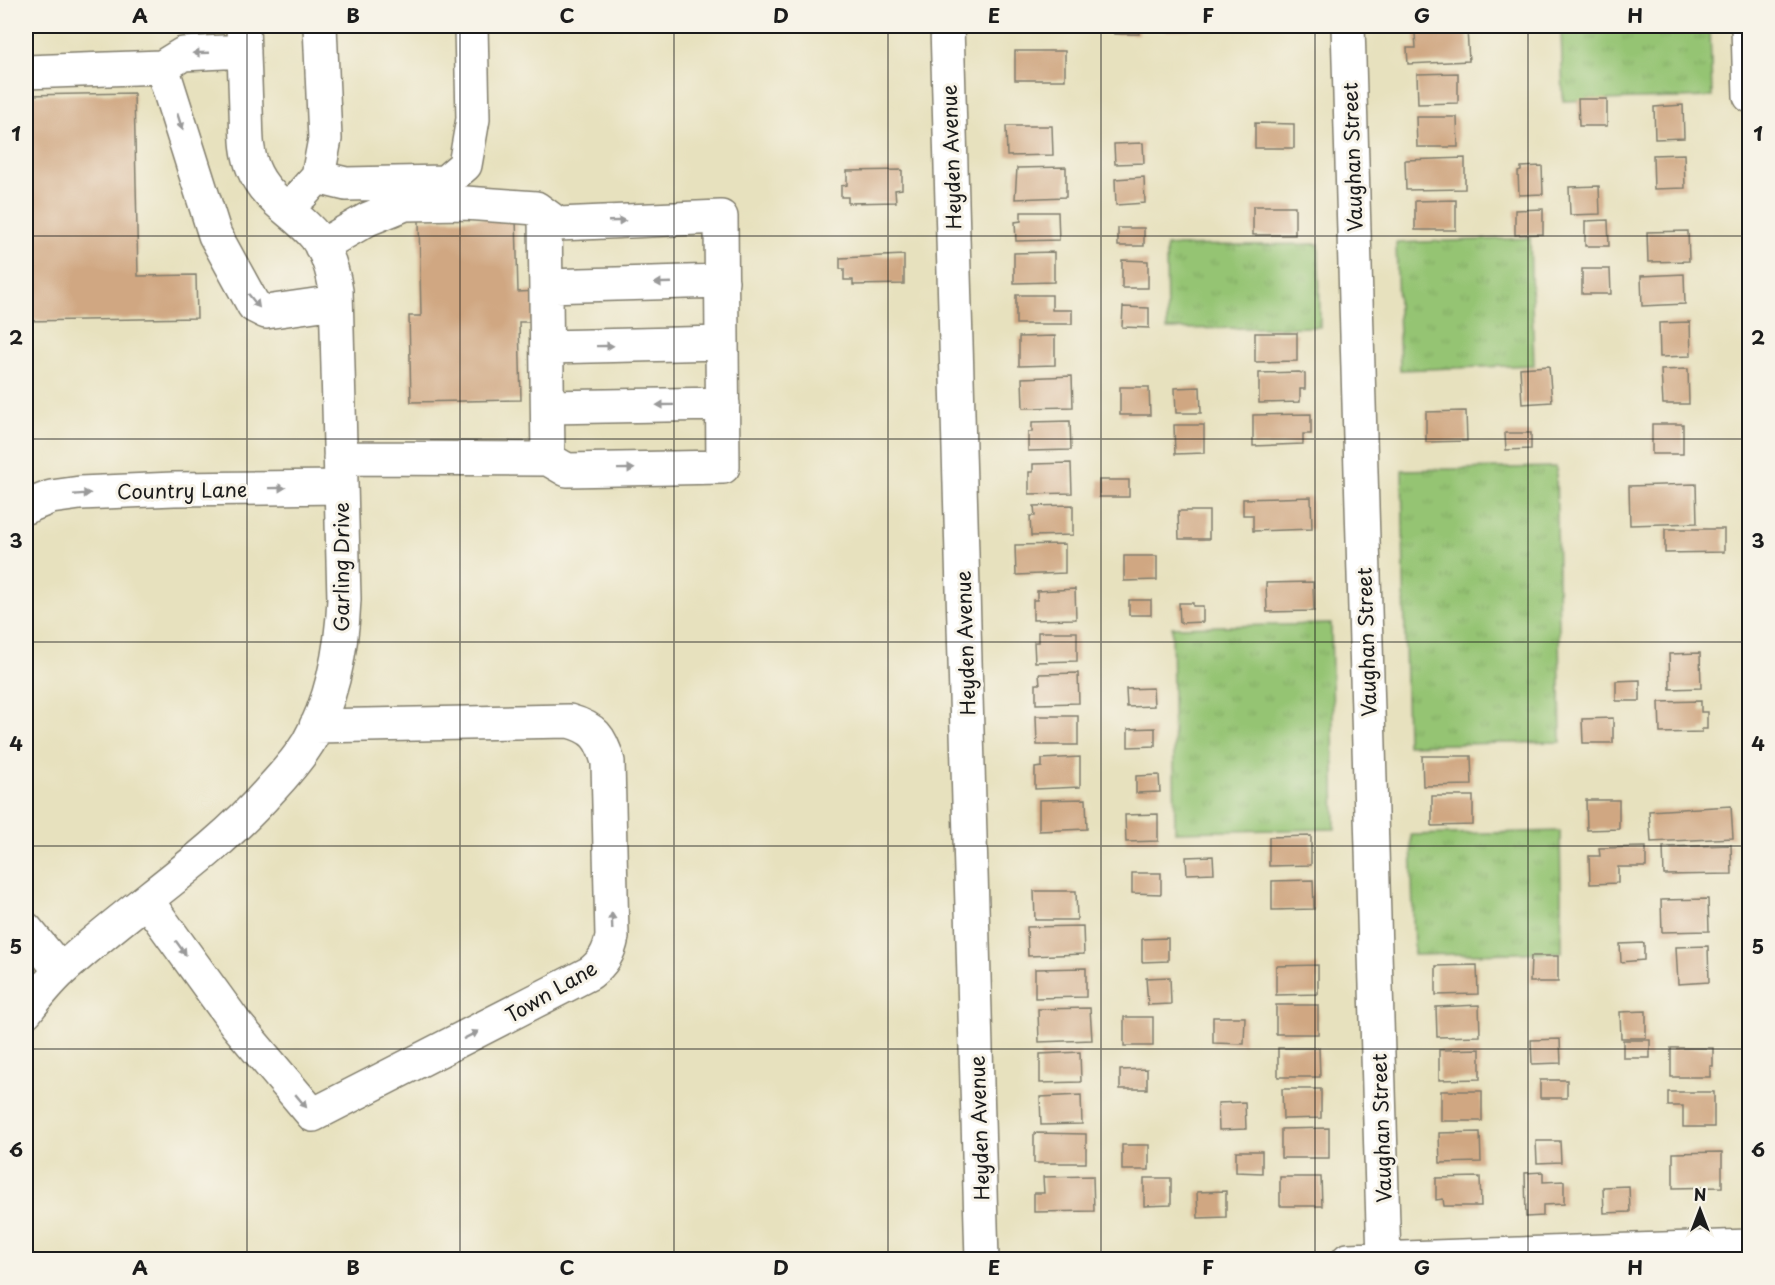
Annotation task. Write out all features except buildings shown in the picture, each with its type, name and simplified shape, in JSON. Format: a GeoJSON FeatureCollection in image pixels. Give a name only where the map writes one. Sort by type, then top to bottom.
{"type":"FeatureCollection","features":[{"type":"Feature","properties":{"kind":"street"},"geometry":{"type":"LineString","coordinates":[[287,212],[317,177],[325,139],[320,26]]}},
{"type":"Feature","properties":{"kind":"street"},"geometry":{"type":"LineString","coordinates":[[317,177],[346,184],[445,182],[465,165],[472,119],[471,26]]}},
{"type":"Feature","properties":{"kind":"street","name":"Heyden Avenue"},"geometry":{"type":"LineString","coordinates":[[947,26],[982,1260]]}},
{"type":"Feature","properties":{"kind":"street","name":"Vaughan Street"},"geometry":{"type":"LineString","coordinates":[[1348,26],[1384,1259]]}},
{"type":"Feature","properties":{"kind":"street"},"geometry":{"type":"LineString","coordinates":[[1748,26],[1749,96]]}},
{"type":"Feature","properties":{"kind":"street"},"geometry":{"type":"LineString","coordinates":[[26,72],[162,67],[183,54],[244,38]]}},
{"type":"Feature","properties":{"kind":"street","name":"Garling Drive"},"geometry":{"type":"LineString","coordinates":[[26,1011],[61,971],[211,850],[247,817],[287,771],[307,743],[316,726],[335,674],[343,627],[336,302],[332,270],[314,235],[263,187],[253,169],[248,148],[244,38]]}},
{"type":"Feature","properties":{"kind":"street"},"geometry":{"type":"LineString","coordinates":[[162,67],[215,235],[254,306],[266,312],[336,302]]}},
{"type":"Feature","properties":{"kind":"street"},"geometry":{"type":"LineString","coordinates":[[321,246],[368,219],[405,204],[465,203],[536,208],[552,219],[721,217],[723,404],[548,408]]}},
{"type":"Feature","properties":{"kind":"street"},"geometry":{"type":"LineString","coordinates":[[552,219],[546,286],[548,408],[558,465]]}},
{"type":"Feature","properties":{"kind":"street"},"geometry":{"type":"LineString","coordinates":[[546,286],[722,281]]}},
{"type":"Feature","properties":{"kind":"street"},"geometry":{"type":"LineString","coordinates":[[547,347],[722,343]]}},
{"type":"Feature","properties":{"kind":"street","name":"Country Lane"},"geometry":{"type":"LineString","coordinates":[[26,507],[51,497],[174,489],[341,473],[558,465],[723,467],[723,404]]}},
{"type":"Feature","properties":{"kind":"street","name":"Town Lane"},"geometry":{"type":"LineString","coordinates":[[147,901],[236,1024],[313,1115],[590,973],[599,966],[609,951],[612,937],[608,762],[603,744],[592,730],[569,721],[316,726]]}},
{"type":"Feature","properties":{"kind":"street"},"geometry":{"type":"LineString","coordinates":[[26,928],[61,971]]}},
{"type":"Feature","properties":{"kind":"street"},"geometry":{"type":"LineString","coordinates":[[1348,1260],[1749,1246]]}},
{"type":"Feature","properties":{"kind":"green space"},"geometry":{"type":"Polygon","coordinates":[[[1561,26],[1710,26],[1712,97],[1563,101],[1561,26]]]}},
{"type":"Feature","properties":{"kind":"green space"},"geometry":{"type":"Polygon","coordinates":[[[1530,238],[1534,365],[1400,370],[1396,243],[1530,238]]]}},
{"type":"Feature","properties":{"kind":"green space"},"geometry":{"type":"Polygon","coordinates":[[[1319,244],[1320,327],[1167,329],[1166,246],[1319,244]]]}},
{"type":"Feature","properties":{"kind":"green space"},"geometry":{"type":"Polygon","coordinates":[[[1556,467],[1561,742],[1407,745],[1402,470],[1556,467]]]}},
{"type":"Feature","properties":{"kind":"green space"},"geometry":{"type":"Polygon","coordinates":[[[1331,624],[1335,829],[1175,832],[1172,627],[1331,624]]]}},
{"type":"Feature","properties":{"kind":"green space"},"geometry":{"type":"Polygon","coordinates":[[[1560,831],[1562,952],[1414,955],[1411,835],[1560,831]]]}}]}
